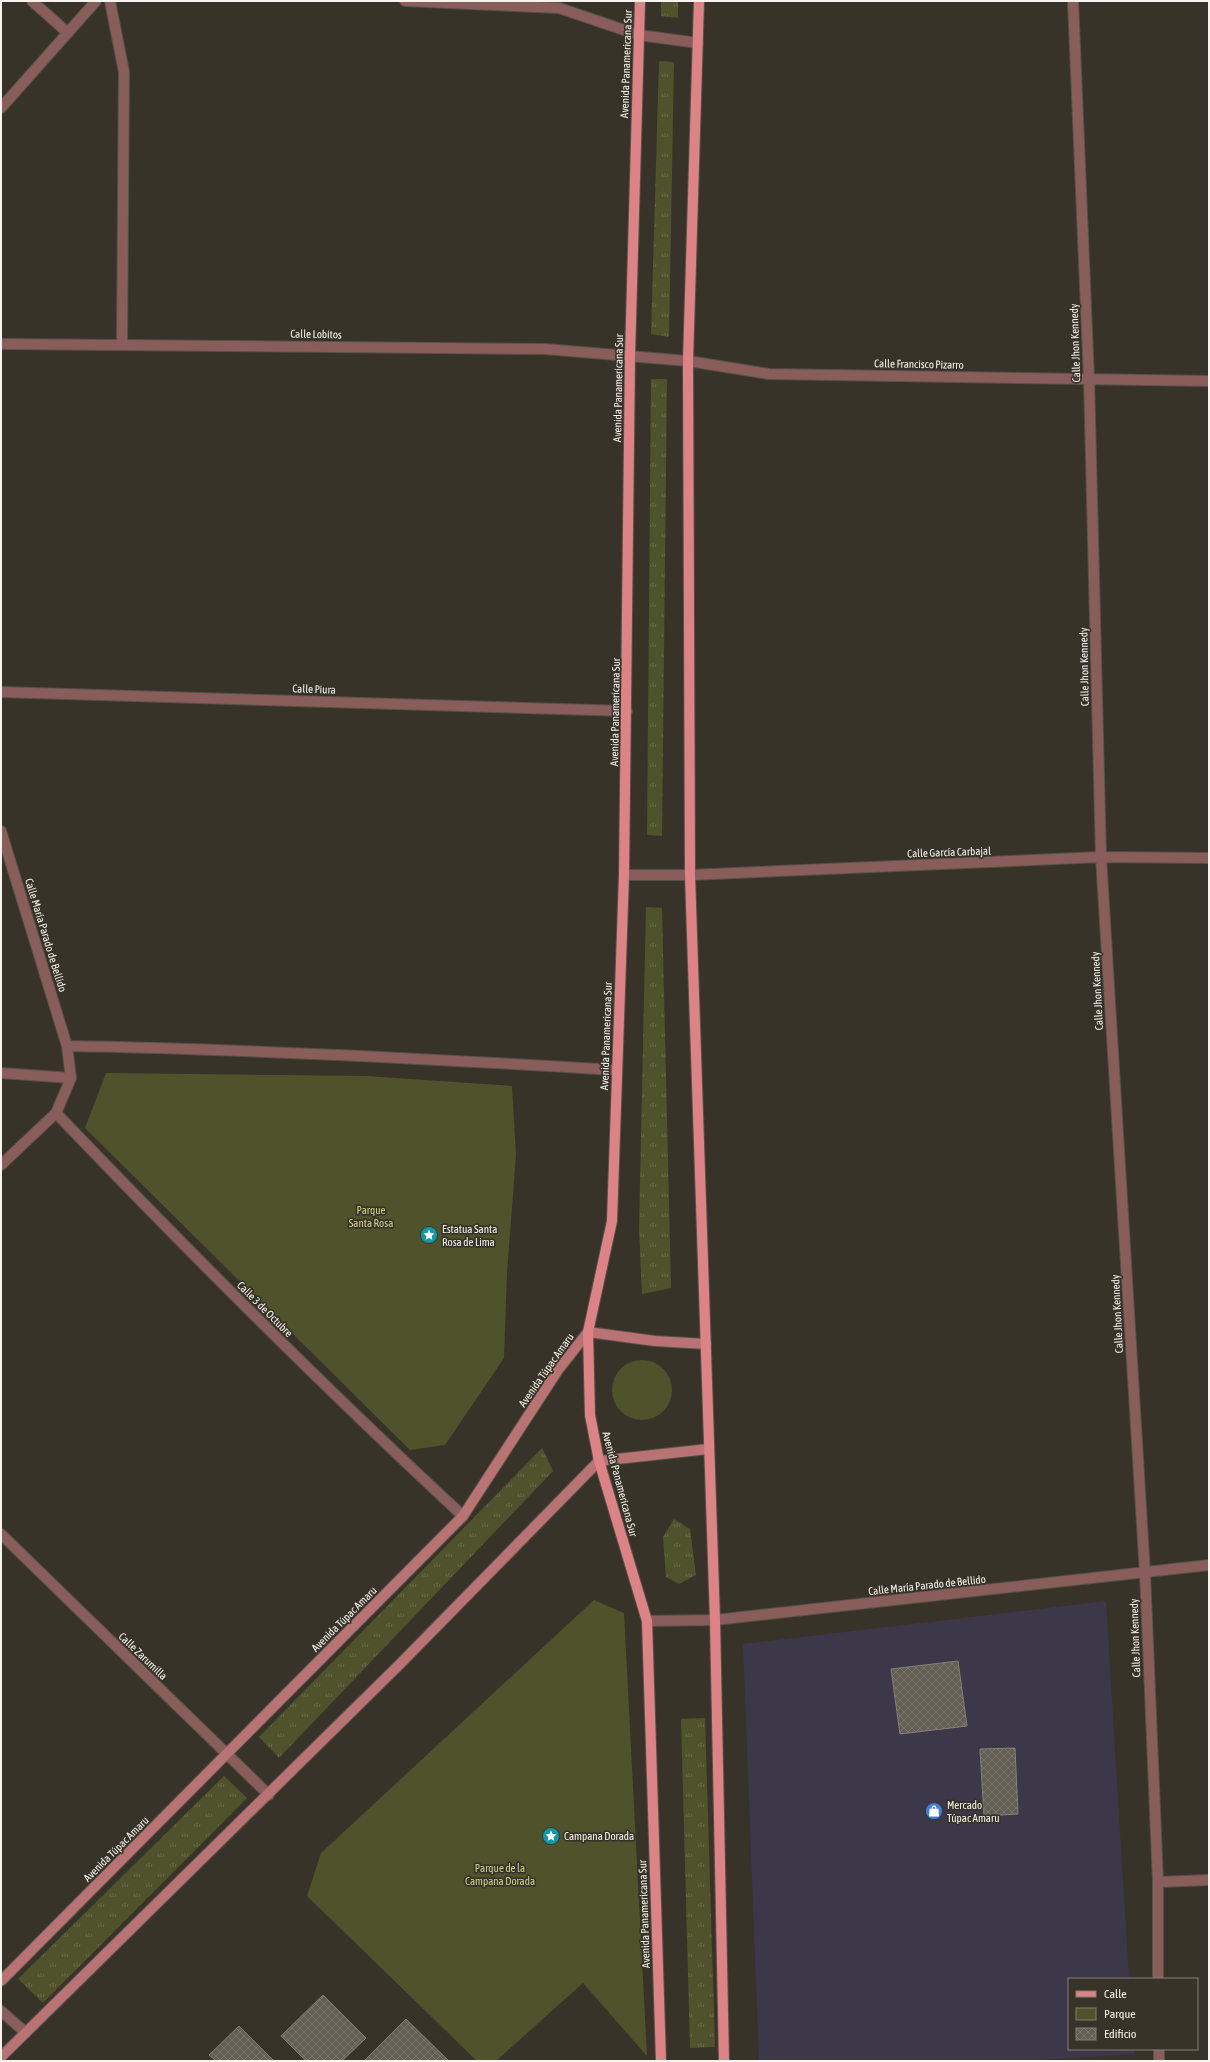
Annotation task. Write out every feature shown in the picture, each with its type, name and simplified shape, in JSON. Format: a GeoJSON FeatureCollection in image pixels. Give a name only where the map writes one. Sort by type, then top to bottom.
{"type":"FeatureCollection","features":[{"type":"Feature","properties":{"kind":"main road","name":"Avenida Panamericana Sur"},"geometry":{"type":"LineString","coordinates":[[640,1],[630,356],[624,875],[612,1221],[588,1332],[590,1416],[599,1461],[647,1621],[661,2061]]}},
{"type":"Feature","properties":{"kind":"main road"},"geometry":{"type":"LineString","coordinates":[[698,1],[688,361],[690,875],[706,1344],[708,1449],[715,1620],[724,2061]]}},
{"type":"Feature","properties":{"kind":"street"},"geometry":{"type":"LineString","coordinates":[[32,1],[68,33]]}},
{"type":"Feature","properties":{"kind":"street"},"geometry":{"type":"LineString","coordinates":[[1,108],[96,1]]}},
{"type":"Feature","properties":{"kind":"street"},"geometry":{"type":"LineString","coordinates":[[110,1],[124,72],[122,344]]}},
{"type":"Feature","properties":{"kind":"street"},"geometry":{"type":"LineString","coordinates":[[405,1],[559,8],[639,35],[698,44]]}},
{"type":"Feature","properties":{"kind":"street","name":"Calle Jhon Kennedy"},"geometry":{"type":"LineString","coordinates":[[1073,1],[1089,379],[1101,857],[1145,1573],[1158,1882],[1158,1978]]}},
{"type":"Feature","properties":{"kind":"street","name":"Calle Lobitos"},"geometry":{"type":"LineString","coordinates":[[1,344],[545,348],[630,356]]}},
{"type":"Feature","properties":{"kind":"street","name":"Calle Francisco Pizarro"},"geometry":{"type":"LineString","coordinates":[[630,356],[688,361],[769,374],[1209,381]]}},
{"type":"Feature","properties":{"kind":"street","name":"Calle Piura"},"geometry":{"type":"LineString","coordinates":[[1,692],[627,711]]}},
{"type":"Feature","properties":{"kind":"street","name":"Calle María Parado de Bellido"},"geometry":{"type":"LineString","coordinates":[[1,831],[66,1046],[71,1078]]}},
{"type":"Feature","properties":{"kind":"street","name":"Calle García Carbajal"},"geometry":{"type":"LineString","coordinates":[[624,875],[690,875],[1101,857],[1209,858]]}},
{"type":"Feature","properties":{"kind":"street"},"geometry":{"type":"LineString","coordinates":[[66,1046],[350,1055],[617,1070]]}},
{"type":"Feature","properties":{"kind":"street"},"geometry":{"type":"LineString","coordinates":[[1,1072],[71,1078],[56,1114],[1,1166]]}},
{"type":"Feature","properties":{"kind":"street","name":"Calle 3 de Octubre"},"geometry":{"type":"LineString","coordinates":[[56,1114],[279,1341],[351,1412],[463,1516]]}},
{"type":"Feature","properties":{"kind":"street","name":"Avenida Túpac Amaru"},"geometry":{"type":"LineString","coordinates":[[1,1981],[228,1755],[463,1516],[558,1370],[588,1332],[654,1341],[706,1344]]}},
{"type":"Feature","properties":{"kind":"street"},"geometry":{"type":"LineString","coordinates":[[1,2056],[269,1795],[599,1461],[708,1449]]}},
{"type":"Feature","properties":{"kind":"street","name":"Calle Zarumilla"},"geometry":{"type":"LineString","coordinates":[[1,1534],[269,1795]]}},
{"type":"Feature","properties":{"kind":"street","name":"Calle María Parado de Bellido"},"geometry":{"type":"LineString","coordinates":[[647,1621],[715,1620],[1209,1565]]}},
{"type":"Feature","properties":{"kind":"street"},"geometry":{"type":"LineString","coordinates":[[1158,1882],[1209,1880]]}},
{"type":"Feature","properties":{"kind":"street"},"geometry":{"type":"LineString","coordinates":[[1,2010],[25,2032]]}},
{"type":"Feature","properties":{"kind":"street"},"geometry":{"type":"LineString","coordinates":[[1159,2050],[1159,2061]]}},
{"type":"Feature","properties":{"kind":"shaded area","name":"Mercado Túpac Amaru"},"geometry":{"type":"Polygon","coordinates":[[[1106,1601],[1129,1978],[1068,1978],[1068,2050],[1134,2050],[1134,2054],[1030,2061],[759,2061],[743,1644],[1106,1601]]]}},
{"type":"Feature","properties":{"kind":"green space"},"geometry":{"type":"Polygon","coordinates":[[[661,1],[678,1],[678,18],[661,16],[661,1]]]}},
{"type":"Feature","properties":{"kind":"green space"},"geometry":{"type":"Polygon","coordinates":[[[659,61],[674,62],[669,337],[651,334],[659,61]]]}},
{"type":"Feature","properties":{"kind":"green space"},"geometry":{"type":"Polygon","coordinates":[[[651,379],[667,379],[662,836],[647,835],[651,379]]]}},
{"type":"Feature","properties":{"kind":"green space"},"geometry":{"type":"Polygon","coordinates":[[[646,907],[662,908],[671,1288],[642,1294],[639,1229],[646,907]]]}},
{"type":"Feature","properties":{"kind":"green space","name":"Parque Santa Rosa"},"geometry":{"type":"Polygon","coordinates":[[[106,1073],[367,1076],[512,1086],[516,1155],[507,1273],[504,1358],[445,1445],[410,1450],[85,1128],[106,1073]]]}},
{"type":"Feature","properties":{"kind":"green space"},"geometry":{"type":"Polygon","coordinates":[[[642,1360],[659,1365],[667,1373],[672,1390],[667,1407],[659,1415],[642,1420],[625,1415],[617,1407],[612,1390],[617,1373],[625,1365],[642,1360]]]}},
{"type":"Feature","properties":{"kind":"green space"},"geometry":{"type":"Polygon","coordinates":[[[542,1448],[553,1471],[279,1758],[259,1737],[542,1448]]]}},
{"type":"Feature","properties":{"kind":"green space"},"geometry":{"type":"Polygon","coordinates":[[[674,1519],[690,1529],[696,1575],[679,1584],[666,1577],[663,1537],[674,1519]]]}},
{"type":"Feature","properties":{"kind":"green space","name":"Parque de la Campana Dorada"},"geometry":{"type":"Polygon","coordinates":[[[594,1600],[624,1613],[647,2056],[583,1983],[496,2061],[477,2061],[307,1896],[321,1853],[594,1600]]]}},
{"type":"Feature","properties":{"kind":"green space"},"geometry":{"type":"Polygon","coordinates":[[[705,1718],[715,2047],[690,2048],[681,1719],[705,1718]]]}},
{"type":"Feature","properties":{"kind":"green space"},"geometry":{"type":"Polygon","coordinates":[[[224,1776],[247,1798],[43,2003],[18,1979],[224,1776]]]}},
{"type":"Feature","properties":{"kind":"building"},"geometry":{"type":"Polygon","coordinates":[[[958,1661],[967,1726],[900,1734],[891,1669],[958,1661]]]}},
{"type":"Feature","properties":{"kind":"building"},"geometry":{"type":"Polygon","coordinates":[[[1015,1748],[1018,1814],[984,1816],[980,1749],[1015,1748]]]}},
{"type":"Feature","properties":{"kind":"building"},"geometry":{"type":"Polygon","coordinates":[[[323,1995],[366,2038],[342,2061],[306,2061],[281,2036],[323,1995]]]}},
{"type":"Feature","properties":{"kind":"building"},"geometry":{"type":"Polygon","coordinates":[[[406,2019],[449,2061],[364,2061],[406,2019]]]}},
{"type":"Feature","properties":{"kind":"building"},"geometry":{"type":"Polygon","coordinates":[[[239,2026],[274,2061],[216,2061],[209,2055],[239,2026]]]}},
{"type":"Feature","properties":{"kind":"place","name":"Estatua Santa Rosa de Lima"},"geometry":{"type":"Point","coordinates":[429,1235]}},
{"type":"Feature","properties":{"kind":"place","name":"Mercado Túpac Amaru"},"geometry":{"type":"Point","coordinates":[934,1811]}},
{"type":"Feature","properties":{"kind":"place","name":"Campana Dorada"},"geometry":{"type":"Point","coordinates":[551,1836]}}]}
